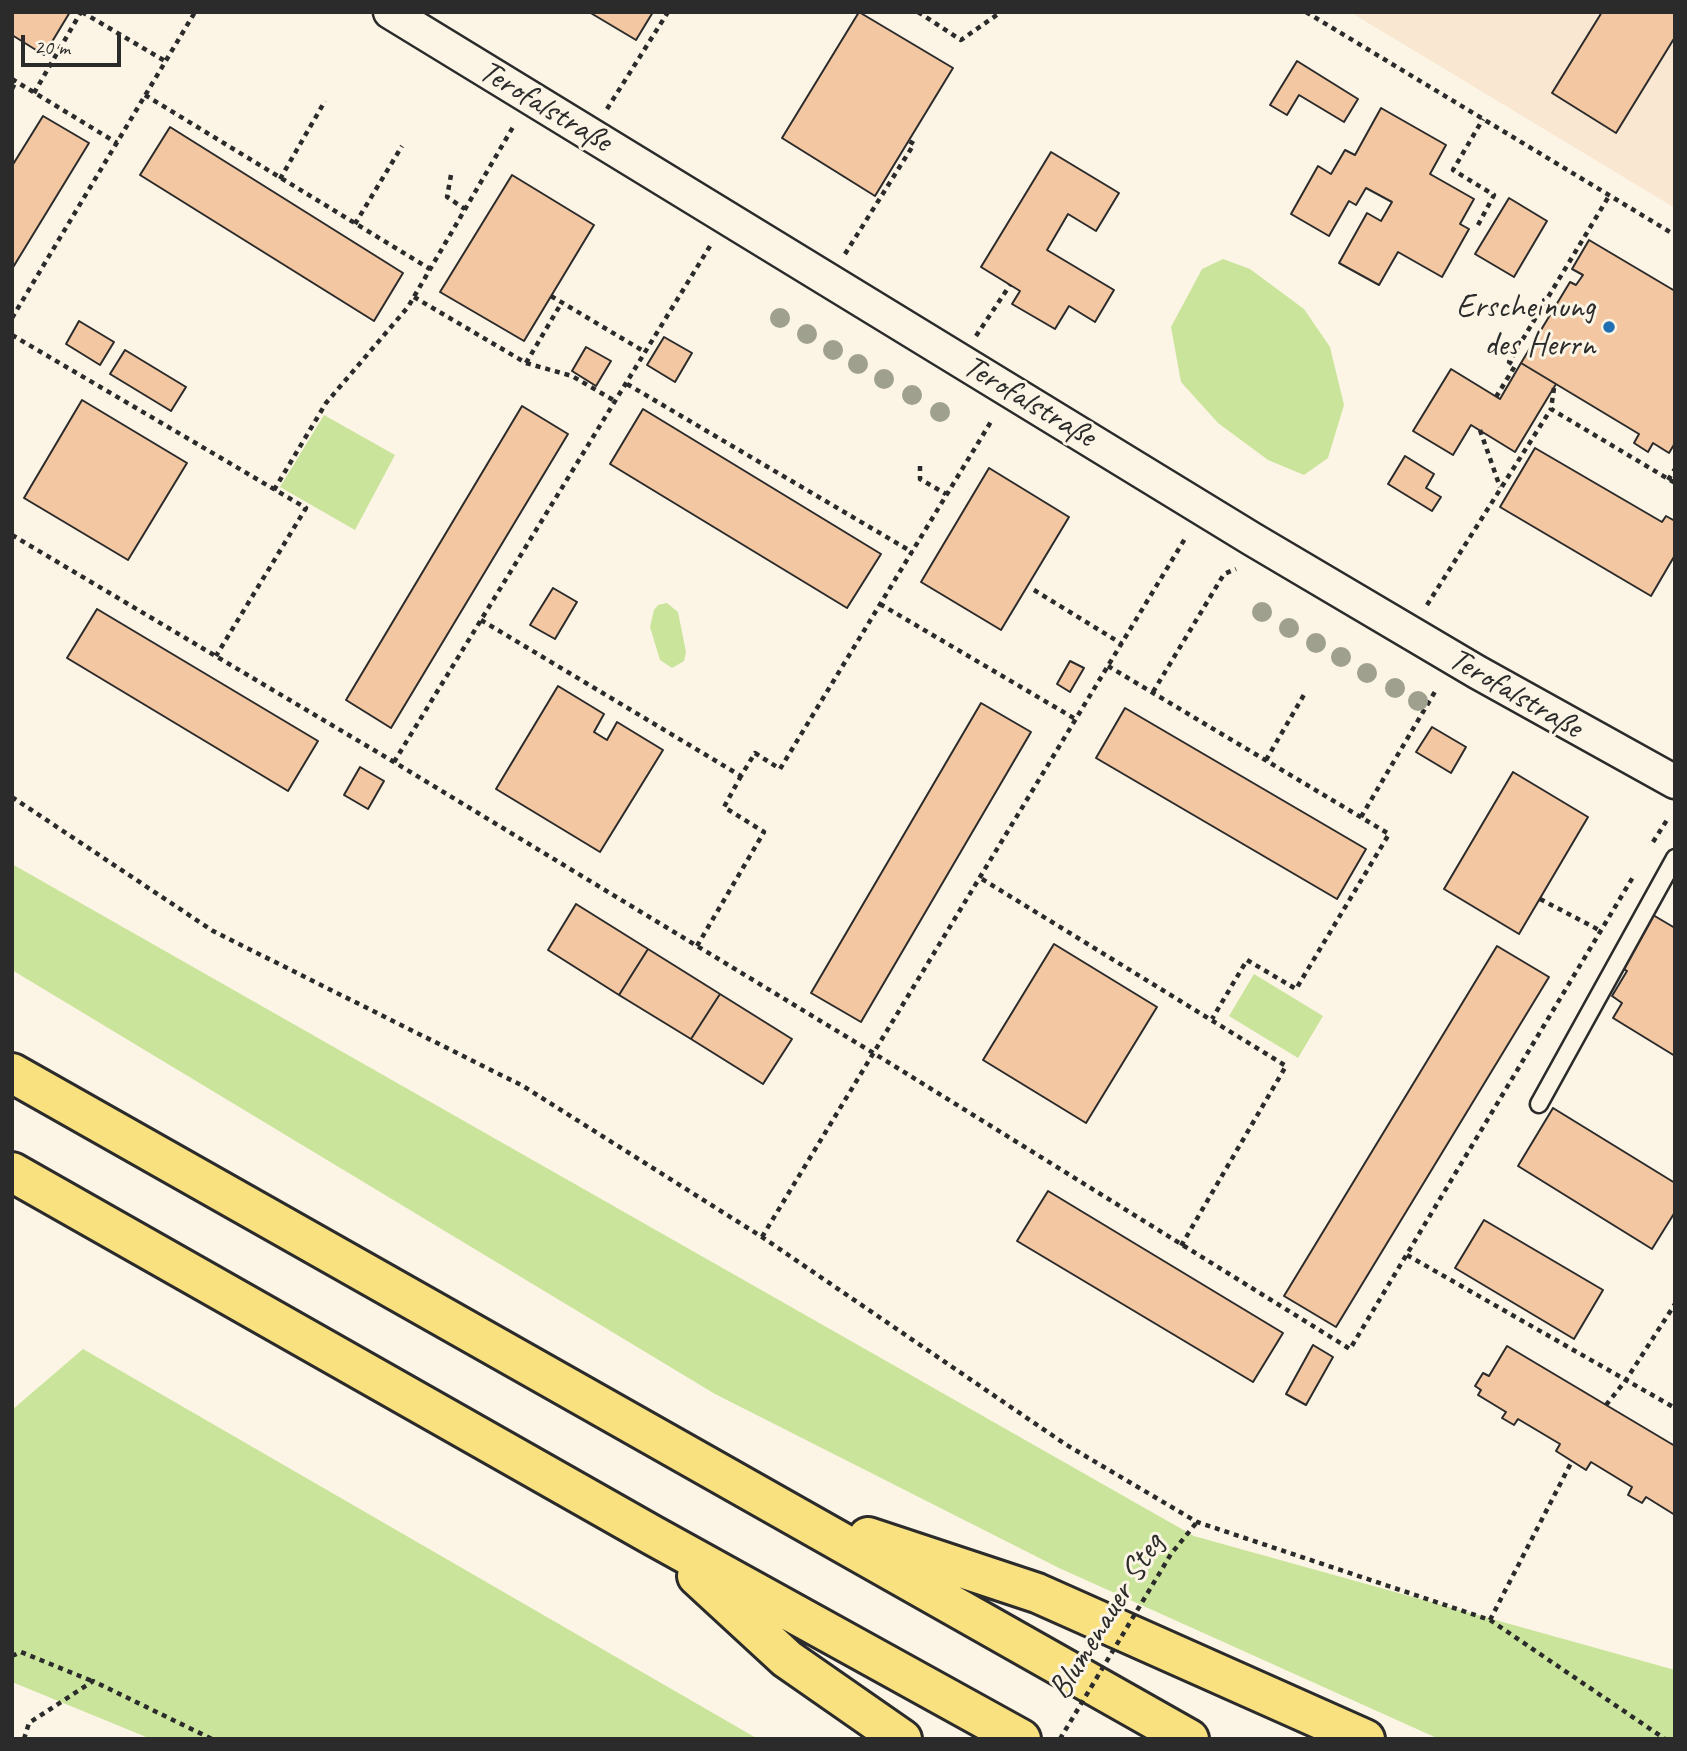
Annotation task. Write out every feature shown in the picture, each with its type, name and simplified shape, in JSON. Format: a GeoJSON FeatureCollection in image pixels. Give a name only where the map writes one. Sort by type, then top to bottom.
{"type":"FeatureCollection","features":[{"type":"Feature","properties":{"kind":"highway"},"geometry":{"type":"LineString","coordinates":[[12,1073],[1189,1739]]}},
{"type":"Feature","properties":{"kind":"highway"},"geometry":{"type":"LineString","coordinates":[[12,1172],[652,1535],[1021,1739]]}},
{"type":"Feature","properties":{"kind":"highway"},"geometry":{"type":"LineString","coordinates":[[791,1512],[1037,1593],[1365,1739]]}},
{"type":"Feature","properties":{"kind":"highway"},"geometry":{"type":"LineString","coordinates":[[652,1535],[787,1659],[902,1739]]}},
{"type":"Feature","properties":{"kind":"street","name":"Terofalstraße"},"geometry":{"type":"LineString","coordinates":[[390,12],[1203,508],[1602,744],[1675,782]]}},
{"type":"Feature","properties":{"kind":"lane"},"geometry":{"type":"LineString","coordinates":[[1539,1104],[1675,858]]}},
{"type":"Feature","properties":{"kind":"path"},"geometry":{"type":"LineString","coordinates":[[34,93],[82,12],[165,61]]}},
{"type":"Feature","properties":{"kind":"path"},"geometry":{"type":"LineString","coordinates":[[12,318],[195,12]]}},
{"type":"Feature","properties":{"kind":"path"},"geometry":{"type":"LineString","coordinates":[[591,135],[668,12]]}},
{"type":"Feature","properties":{"kind":"path"},"geometry":{"type":"LineString","coordinates":[[918,12],[961,40],[999,13]]}},
{"type":"Feature","properties":{"kind":"path"},"geometry":{"type":"LineString","coordinates":[[1306,12],[1675,235]]}},
{"type":"Feature","properties":{"kind":"path"},"geometry":{"type":"LineString","coordinates":[[12,89],[14,80],[117,142]]}},
{"type":"Feature","properties":{"kind":"path"},"geometry":{"type":"LineString","coordinates":[[145,95],[430,269]]}},
{"type":"Feature","properties":{"kind":"path"},"geometry":{"type":"LineString","coordinates":[[280,179],[325,102]]}},
{"type":"Feature","properties":{"kind":"path"},"geometry":{"type":"LineString","coordinates":[[1478,225],[1494,195],[1453,170],[1483,119]]}},
{"type":"Feature","properties":{"kind":"path"},"geometry":{"type":"LineString","coordinates":[[274,490],[326,403],[414,297],[513,127]]}},
{"type":"Feature","properties":{"kind":"path"},"geometry":{"type":"LineString","coordinates":[[829,280],[914,144],[909,141]]}},
{"type":"Feature","properties":{"kind":"path"},"geometry":{"type":"LineString","coordinates":[[355,224],[402,146]]}},
{"type":"Feature","properties":{"kind":"path"},"geometry":{"type":"LineString","coordinates":[[451,175],[447,197],[465,208]]}},
{"type":"Feature","properties":{"kind":"path"},"geometry":{"type":"LineString","coordinates":[[1496,397],[1517,366],[1509,362],[1609,196]]}},
{"type":"Feature","properties":{"kind":"path"},"geometry":{"type":"LineString","coordinates":[[394,762],[727,218]]}},
{"type":"Feature","properties":{"kind":"path"},"geometry":{"type":"LineString","coordinates":[[961,360],[1010,285]]}},
{"type":"Feature","properties":{"kind":"path"},"geometry":{"type":"LineString","coordinates":[[551,296],[645,352]]}},
{"type":"Feature","properties":{"kind":"path"},"geometry":{"type":"LineString","coordinates":[[414,297],[526,363],[572,376],[615,401]]}},
{"type":"Feature","properties":{"kind":"path"},"geometry":{"type":"LineString","coordinates":[[526,363],[562,302]]}},
{"type":"Feature","properties":{"kind":"path"},"geometry":{"type":"LineString","coordinates":[[12,335],[306,508],[216,656]]}},
{"type":"Feature","properties":{"kind":"path"},"geometry":{"type":"LineString","coordinates":[[627,384],[912,552]]}},
{"type":"Feature","properties":{"kind":"path"},"geometry":{"type":"LineString","coordinates":[[1410,632],[1550,409],[1554,388]]}},
{"type":"Feature","properties":{"kind":"path"},"geometry":{"type":"LineString","coordinates":[[1550,409],[1675,483]]}},
{"type":"Feature","properties":{"kind":"path"},"geometry":{"type":"LineString","coordinates":[[697,946],[764,832],[724,807],[741,776],[755,753],[780,769],[992,420]]}},
{"type":"Feature","properties":{"kind":"path"},"geometry":{"type":"LineString","coordinates":[[1480,430],[1500,488]]}},
{"type":"Feature","properties":{"kind":"path"},"geometry":{"type":"LineString","coordinates":[[920,466],[920,479],[946,494]]}},
{"type":"Feature","properties":{"kind":"path"},"geometry":{"type":"LineString","coordinates":[[1668,480],[1675,469]]}},
{"type":"Feature","properties":{"kind":"path"},"geometry":{"type":"LineString","coordinates":[[762,1237],[982,879],[1203,508]]}},
{"type":"Feature","properties":{"kind":"path"},"geometry":{"type":"LineString","coordinates":[[12,535],[394,762],[875,1054],[1350,1349],[1634,876]]}},
{"type":"Feature","properties":{"kind":"path"},"geometry":{"type":"LineString","coordinates":[[1153,692],[1224,574],[1236,569]]}},
{"type":"Feature","properties":{"kind":"path"},"geometry":{"type":"LineString","coordinates":[[1034,590],[1122,644]]}},
{"type":"Feature","properties":{"kind":"path"},"geometry":{"type":"LineString","coordinates":[[880,604],[1077,720]]}},
{"type":"Feature","properties":{"kind":"path"},"geometry":{"type":"LineString","coordinates":[[481,620],[741,776]]}},
{"type":"Feature","properties":{"kind":"path"},"geometry":{"type":"LineString","coordinates":[[1108,666],[1390,834],[1296,989],[1247,960],[1212,1019]]}},
{"type":"Feature","properties":{"kind":"path"},"geometry":{"type":"LineString","coordinates":[[1361,817],[1436,690]]}},
{"type":"Feature","properties":{"kind":"path"},"geometry":{"type":"LineString","coordinates":[[1266,760],[1305,693]]}},
{"type":"Feature","properties":{"kind":"path"},"geometry":{"type":"LineString","coordinates":[[12,797],[213,931],[523,1086],[762,1237],[1065,1444],[1197,1522],[1490,1620],[1665,1739]]}},
{"type":"Feature","properties":{"kind":"path"},"geometry":{"type":"LineString","coordinates":[[1647,853],[1667,820]]}},
{"type":"Feature","properties":{"kind":"path"},"geometry":{"type":"LineString","coordinates":[[982,879],[1286,1066],[1181,1246]]}},
{"type":"Feature","properties":{"kind":"path"},"geometry":{"type":"LineString","coordinates":[[1539,899],[1601,932]]}},
{"type":"Feature","properties":{"kind":"path"},"geometry":{"type":"LineString","coordinates":[[1407,1255],[1675,1408]]}},
{"type":"Feature","properties":{"kind":"path"},"geometry":{"type":"LineString","coordinates":[[1606,1405],[1626,1380],[1675,1304]]}},
{"type":"Feature","properties":{"kind":"path"},"geometry":{"type":"LineString","coordinates":[[1490,1620],[1572,1461]]}},
{"type":"Feature","properties":{"kind":"path","name":"Blumenauer Steg"},"geometry":{"type":"LineString","coordinates":[[1060,1739],[1171,1554],[1197,1522]]}},
{"type":"Feature","properties":{"kind":"path"},"geometry":{"type":"LineString","coordinates":[[12,1656],[22,1652],[93,1681],[212,1739]]}},
{"type":"Feature","properties":{"kind":"path"},"geometry":{"type":"LineString","coordinates":[[24,1739],[29,1723],[93,1681]]}},
{"type":"Feature","properties":{"kind":"shaded area"},"geometry":{"type":"Polygon","coordinates":[[[1350,12],[1675,12],[1675,208],[1350,12]]]}},
{"type":"Feature","properties":{"kind":"green space"},"geometry":{"type":"Polygon","coordinates":[[[1223,259],[1250,269],[1304,309],[1330,347],[1344,405],[1328,458],[1304,475],[1268,460],[1218,423],[1181,382],[1171,327],[1202,269],[1223,259]]]}},
{"type":"Feature","properties":{"kind":"green space"},"geometry":{"type":"Polygon","coordinates":[[[324,415],[395,455],[355,530],[280,487],[324,415]]]}},
{"type":"Feature","properties":{"kind":"green space"},"geometry":{"type":"Polygon","coordinates":[[[667,603],[678,612],[686,652],[684,661],[672,668],[660,660],[650,627],[654,610],[658,605],[667,603]]]}},
{"type":"Feature","properties":{"kind":"green space"},"geometry":{"type":"Polygon","coordinates":[[[12,864],[1194,1536],[1675,1670],[1675,1739],[1439,1739],[1059,1568],[715,1394],[12,970],[12,864]]]}},
{"type":"Feature","properties":{"kind":"green space"},"geometry":{"type":"Polygon","coordinates":[[[1254,974],[1323,1016],[1298,1058],[1229,1016],[1254,974]]]}},
{"type":"Feature","properties":{"kind":"green space"},"geometry":{"type":"Polygon","coordinates":[[[83,1349],[758,1739],[151,1739],[12,1682],[12,1410],[83,1349]]]}},
{"type":"Feature","properties":{"kind":"building"},"geometry":{"type":"Polygon","coordinates":[[[12,12],[70,12],[44,55],[12,35],[12,12]]]}},
{"type":"Feature","properties":{"kind":"building"},"geometry":{"type":"Polygon","coordinates":[[[589,12],[653,12],[636,40],[589,12]]]}},
{"type":"Feature","properties":{"kind":"building"},"geometry":{"type":"Polygon","coordinates":[[[859,12],[953,68],[875,196],[782,138],[859,12]]]}},
{"type":"Feature","properties":{"kind":"building"},"geometry":{"type":"Polygon","coordinates":[[[1602,12],[1675,12],[1675,37],[1616,133],[1552,93],[1602,12]]]}},
{"type":"Feature","properties":{"kind":"building"},"geometry":{"type":"Polygon","coordinates":[[[1297,61],[1358,99],[1344,122],[1299,95],[1287,115],[1270,105],[1297,61]]]}},
{"type":"Feature","properties":{"kind":"building"},"geometry":{"type":"Polygon","coordinates":[[[1381,108],[1446,145],[1430,174],[1474,199],[1460,224],[1469,229],[1442,277],[1398,252],[1379,285],[1339,263],[1367,213],[1381,221],[1392,202],[1366,188],[1356,205],[1349,201],[1329,236],[1291,214],[1318,166],[1331,174],[1345,150],[1355,155],[1381,108]]]}},
{"type":"Feature","properties":{"kind":"building"},"geometry":{"type":"Polygon","coordinates":[[[43,116],[89,143],[12,269],[12,166],[43,116]]]}},
{"type":"Feature","properties":{"kind":"building"},"geometry":{"type":"Polygon","coordinates":[[[170,127],[403,273],[374,321],[140,175],[170,127]]]}},
{"type":"Feature","properties":{"kind":"building"},"geometry":{"type":"Polygon","coordinates":[[[1051,152],[1119,193],[1096,231],[1068,214],[1047,250],[1114,290],[1095,322],[1069,306],[1055,329],[1012,304],[1020,291],[981,267],[1051,152]]]}},
{"type":"Feature","properties":{"kind":"building"},"geometry":{"type":"Polygon","coordinates":[[[512,175],[594,225],[524,341],[440,292],[512,175]]]}},
{"type":"Feature","properties":{"kind":"building"},"geometry":{"type":"Polygon","coordinates":[[[1509,198],[1547,221],[1514,277],[1475,254],[1509,198]]]}},
{"type":"Feature","properties":{"kind":"building","name":"Erscheinung des Herrn"},"geometry":{"type":"Polygon","coordinates":[[[1589,240],[1675,291],[1675,443],[1669,453],[1653,443],[1648,452],[1634,443],[1639,434],[1521,363],[1570,282],[1576,285],[1583,275],[1572,269],[1589,240]]]}},
{"type":"Feature","properties":{"kind":"building"},"geometry":{"type":"Polygon","coordinates":[[[79,321],[114,342],[100,365],[66,344],[79,321]]]}},
{"type":"Feature","properties":{"kind":"building"},"geometry":{"type":"Polygon","coordinates":[[[664,337],[692,353],[675,382],[647,365],[664,337]]]}},
{"type":"Feature","properties":{"kind":"building"},"geometry":{"type":"Polygon","coordinates":[[[586,347],[611,361],[596,386],[572,371],[586,347]]]}},
{"type":"Feature","properties":{"kind":"building"},"geometry":{"type":"Polygon","coordinates":[[[125,350],[186,387],[171,411],[110,374],[125,350]]]}},
{"type":"Feature","properties":{"kind":"building"},"geometry":{"type":"Polygon","coordinates":[[[1521,363],[1556,384],[1515,452],[1471,425],[1453,455],[1413,431],[1451,369],[1500,399],[1521,363]]]}},
{"type":"Feature","properties":{"kind":"building"},"geometry":{"type":"Polygon","coordinates":[[[82,400],[187,463],[128,560],[24,498],[82,400]]]}},
{"type":"Feature","properties":{"kind":"building"},"geometry":{"type":"Polygon","coordinates":[[[522,406],[568,434],[391,728],[346,700],[522,406]]]}},
{"type":"Feature","properties":{"kind":"building"},"geometry":{"type":"Polygon","coordinates":[[[643,409],[881,554],[847,608],[610,464],[643,409]]]}},
{"type":"Feature","properties":{"kind":"building"},"geometry":{"type":"Polygon","coordinates":[[[1535,448],[1662,522],[1666,516],[1675,521],[1675,555],[1651,596],[1500,507],[1535,448]]]}},
{"type":"Feature","properties":{"kind":"building"},"geometry":{"type":"Polygon","coordinates":[[[1405,456],[1434,474],[1426,488],[1441,497],[1432,511],[1388,484],[1405,456]]]}},
{"type":"Feature","properties":{"kind":"building"},"geometry":{"type":"Polygon","coordinates":[[[989,468],[1069,517],[1001,630],[921,582],[989,468]]]}},
{"type":"Feature","properties":{"kind":"building"},"geometry":{"type":"Polygon","coordinates":[[[553,588],[577,602],[555,639],[530,625],[553,588]]]}},
{"type":"Feature","properties":{"kind":"building"},"geometry":{"type":"Polygon","coordinates":[[[97,609],[318,741],[288,791],[67,658],[97,609]]]}},
{"type":"Feature","properties":{"kind":"building"},"geometry":{"type":"Polygon","coordinates":[[[1070,661],[1084,668],[1070,692],[1057,684],[1070,661]]]}},
{"type":"Feature","properties":{"kind":"building"},"geometry":{"type":"Polygon","coordinates":[[[558,686],[604,714],[594,732],[607,740],[617,722],[663,750],[600,852],[496,789],[558,686]]]}},
{"type":"Feature","properties":{"kind":"building"},"geometry":{"type":"Polygon","coordinates":[[[981,703],[1031,732],[861,1022],[811,993],[981,703]]]}},
{"type":"Feature","properties":{"kind":"building"},"geometry":{"type":"Polygon","coordinates":[[[1125,708],[1366,849],[1337,899],[1096,758],[1125,708]]]}},
{"type":"Feature","properties":{"kind":"building"},"geometry":{"type":"Polygon","coordinates":[[[1432,727],[1466,747],[1451,773],[1416,752],[1432,727]]]}},
{"type":"Feature","properties":{"kind":"building"},"geometry":{"type":"Polygon","coordinates":[[[360,767],[384,781],[368,809],[344,795],[360,767]]]}},
{"type":"Feature","properties":{"kind":"building"},"geometry":{"type":"Polygon","coordinates":[[[1513,772],[1588,817],[1519,934],[1444,889],[1513,772]]]}},
{"type":"Feature","properties":{"kind":"building"},"geometry":{"type":"Polygon","coordinates":[[[576,904],[648,949],[619,995],[548,950],[576,904]]]}},
{"type":"Feature","properties":{"kind":"building"},"geometry":{"type":"Polygon","coordinates":[[[1653,915],[1675,928],[1675,1056],[1613,1018],[1622,1003],[1612,996],[1627,971],[1621,967],[1653,915]]]}},
{"type":"Feature","properties":{"kind":"building"},"geometry":{"type":"Polygon","coordinates":[[[1054,944],[1157,1007],[1086,1123],[983,1060],[1054,944]]]}},
{"type":"Feature","properties":{"kind":"building"},"geometry":{"type":"Polygon","coordinates":[[[1497,946],[1549,977],[1336,1327],[1284,1296],[1497,946]]]}},
{"type":"Feature","properties":{"kind":"building"},"geometry":{"type":"Polygon","coordinates":[[[648,949],[720,994],[691,1039],[619,995],[648,949]]]}},
{"type":"Feature","properties":{"kind":"building"},"geometry":{"type":"Polygon","coordinates":[[[720,994],[792,1039],[763,1084],[691,1039],[720,994]]]}},
{"type":"Feature","properties":{"kind":"building"},"geometry":{"type":"Polygon","coordinates":[[[1553,1108],[1675,1183],[1675,1212],[1652,1249],[1518,1166],[1553,1108]]]}},
{"type":"Feature","properties":{"kind":"building"},"geometry":{"type":"Polygon","coordinates":[[[1048,1191],[1283,1333],[1253,1382],[1017,1241],[1048,1191]]]}},
{"type":"Feature","properties":{"kind":"building"},"geometry":{"type":"Polygon","coordinates":[[[1484,1220],[1603,1290],[1574,1339],[1455,1268],[1484,1220]]]}},
{"type":"Feature","properties":{"kind":"building"},"geometry":{"type":"Polygon","coordinates":[[[1313,1345],[1333,1357],[1306,1405],[1286,1394],[1313,1345]]]}},
{"type":"Feature","properties":{"kind":"building"},"geometry":{"type":"Polygon","coordinates":[[[1507,1346],[1675,1446],[1675,1515],[1646,1497],[1642,1503],[1628,1495],[1632,1487],[1591,1462],[1586,1470],[1556,1451],[1560,1444],[1518,1419],[1514,1425],[1502,1418],[1506,1412],[1478,1395],[1481,1390],[1475,1386],[1483,1373],[1489,1376],[1507,1346]]]}},
{"type":"Feature","properties":{"kind":"place","name":"Erscheinung des Herrn"},"geometry":{"type":"Point","coordinates":[1609,327]}}]}
